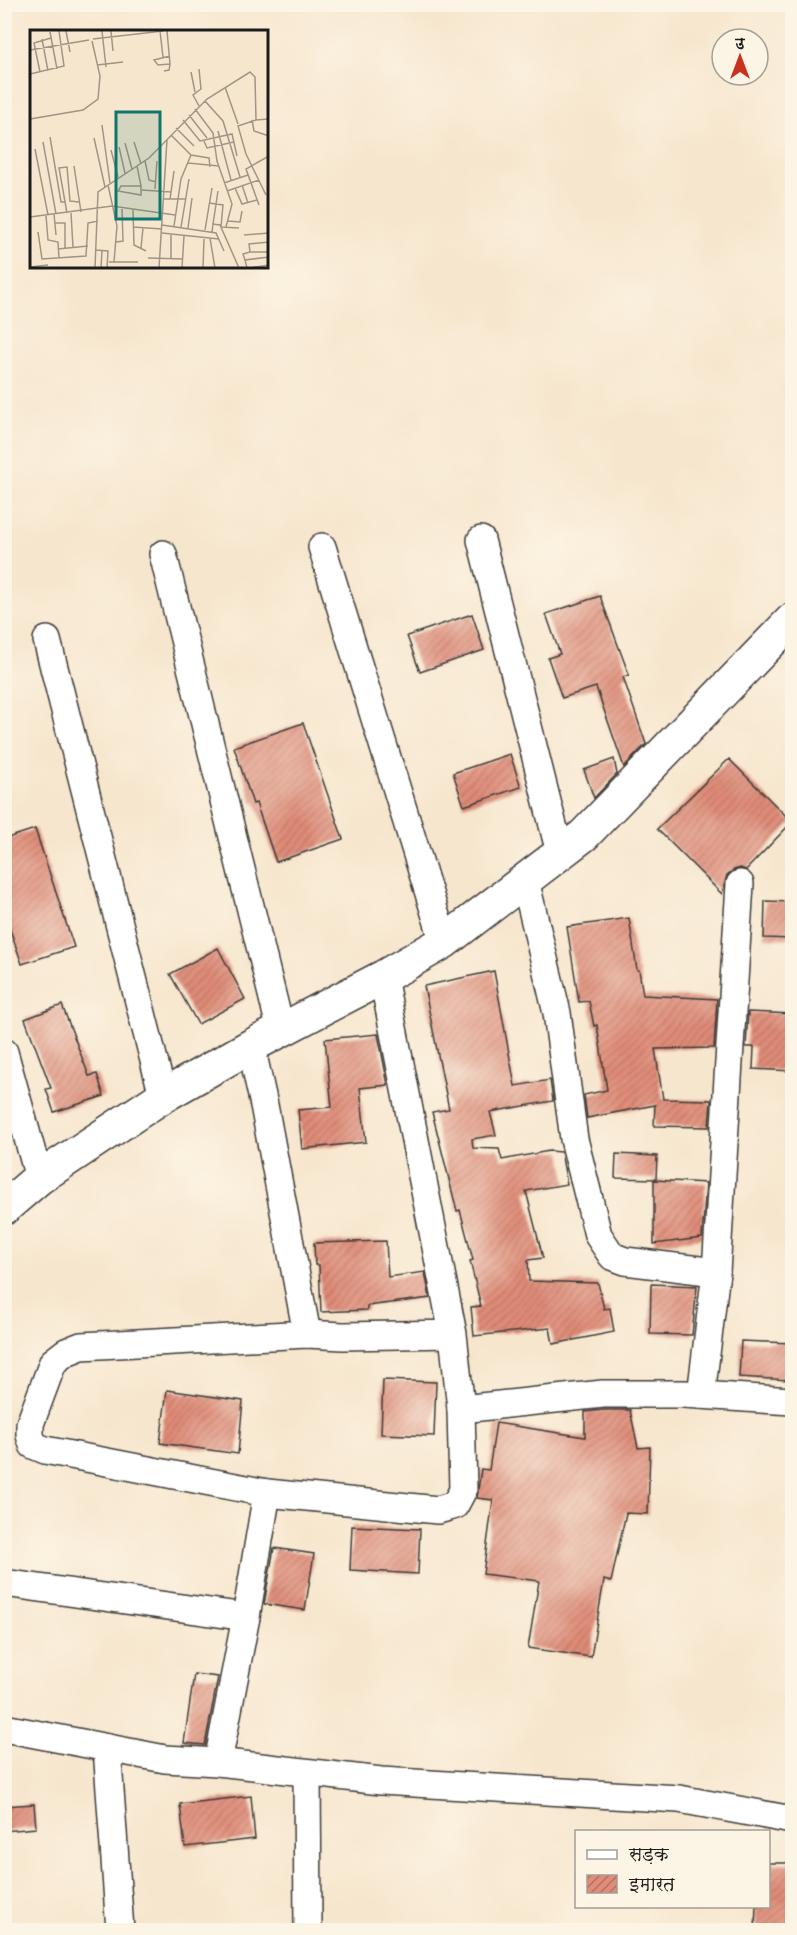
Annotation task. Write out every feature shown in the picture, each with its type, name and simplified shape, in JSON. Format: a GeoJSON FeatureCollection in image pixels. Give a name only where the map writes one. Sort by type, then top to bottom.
{"type":"FeatureCollection","features":[{"type":"Feature","properties":{"kind":"street"},"geometry":{"type":"LineString","coordinates":[[481,540],[561,853]]}},
{"type":"Feature","properties":{"kind":"street"},"geometry":{"type":"LineString","coordinates":[[322,547],[444,942]]}},
{"type":"Feature","properties":{"kind":"street"},"geometry":{"type":"LineString","coordinates":[[163,554],[281,1031]]}},
{"type":"Feature","properties":{"kind":"street"},"geometry":{"type":"LineString","coordinates":[[4,1208],[39,1178],[163,1096],[444,942],[584,835],[792,620]]}},
{"type":"Feature","properties":{"kind":"street"},"geometry":{"type":"LineString","coordinates":[[47,640],[163,1096]]}},
{"type":"Feature","properties":{"kind":"street"},"geometry":{"type":"LineString","coordinates":[[525,880],[557,1013],[574,1139],[598,1235],[612,1256],[625,1262],[716,1272]]}},
{"type":"Feature","properties":{"kind":"street"},"geometry":{"type":"LineString","coordinates":[[701,1395],[716,1272],[740,885]]}},
{"type":"Feature","properties":{"kind":"street"},"geometry":{"type":"LineString","coordinates":[[383,977],[453,1334],[461,1409],[464,1490],[455,1505],[438,1510],[267,1493],[45,1450],[33,1445],[30,1435],[30,1425],[53,1362],[66,1352],[81,1346],[307,1334],[343,1336],[453,1334]]}},
{"type":"Feature","properties":{"kind":"street"},"geometry":{"type":"LineString","coordinates":[[251,1046],[307,1334]]}},
{"type":"Feature","properties":{"kind":"street"},"geometry":{"type":"LineString","coordinates":[[4,1052],[39,1178]]}},
{"type":"Feature","properties":{"kind":"street"},"geometry":{"type":"LineString","coordinates":[[461,1409],[603,1394],[701,1395],[792,1401]]}},
{"type":"Feature","properties":{"kind":"street"},"geometry":{"type":"LineString","coordinates":[[218,1762],[267,1493]]}},
{"type":"Feature","properties":{"kind":"street"},"geometry":{"type":"LineString","coordinates":[[4,1583],[246,1617]]}},
{"type":"Feature","properties":{"kind":"street"},"geometry":{"type":"LineString","coordinates":[[4,1728],[165,1759],[218,1762],[381,1780],[679,1799],[792,1820]]}},
{"type":"Feature","properties":{"kind":"street"},"geometry":{"type":"LineString","coordinates":[[107,1748],[120,1930]]}},
{"type":"Feature","properties":{"kind":"street"},"geometry":{"type":"LineString","coordinates":[[307,1773],[309,1930]]}},
{"type":"Feature","properties":{"kind":"building"},"geometry":{"type":"Polygon","coordinates":[[[600,596],[629,675],[623,677],[646,744],[624,767],[596,687],[562,698],[548,658],[560,654],[546,614],[600,596]]]}},
{"type":"Feature","properties":{"kind":"building"},"geometry":{"type":"Polygon","coordinates":[[[472,614],[484,650],[420,672],[407,636],[472,614]]]}},
{"type":"Feature","properties":{"kind":"building"},"geometry":{"type":"Polygon","coordinates":[[[303,723],[343,839],[276,862],[234,747],[303,723]]]}},
{"type":"Feature","properties":{"kind":"building"},"geometry":{"type":"Polygon","coordinates":[[[510,754],[521,787],[464,806],[453,773],[510,754]]]}},
{"type":"Feature","properties":{"kind":"building"},"geometry":{"type":"Polygon","coordinates":[[[614,759],[617,774],[594,798],[584,770],[614,759]]]}},
{"type":"Feature","properties":{"kind":"building"},"geometry":{"type":"Polygon","coordinates":[[[729,759],[792,822],[746,870],[740,868],[727,875],[722,894],[657,829],[729,759]]]}},
{"type":"Feature","properties":{"kind":"building"},"geometry":{"type":"Polygon","coordinates":[[[35,829],[74,947],[22,964],[4,912],[4,839],[35,829]]]}},
{"type":"Feature","properties":{"kind":"building"},"geometry":{"type":"Polygon","coordinates":[[[765,901],[792,902],[792,939],[764,938],[765,901]]]}},
{"type":"Feature","properties":{"kind":"building"},"geometry":{"type":"Polygon","coordinates":[[[629,918],[643,995],[717,999],[714,1048],[655,1049],[663,1099],[711,1100],[709,1127],[654,1126],[655,1105],[587,1118],[584,1095],[607,1090],[597,1025],[594,1026],[589,1001],[579,1002],[567,927],[629,918]]]}},
{"type":"Feature","properties":{"kind":"building"},"geometry":{"type":"Polygon","coordinates":[[[218,948],[245,999],[198,1024],[170,974],[218,948]]]}},
{"type":"Feature","properties":{"kind":"building"},"geometry":{"type":"Polygon","coordinates":[[[494,971],[515,1086],[550,1080],[553,1101],[490,1112],[496,1135],[472,1139],[473,1148],[499,1149],[502,1160],[549,1151],[561,1152],[567,1184],[526,1191],[543,1258],[528,1260],[529,1281],[598,1283],[604,1309],[610,1308],[614,1332],[553,1344],[550,1328],[474,1336],[471,1307],[481,1306],[470,1261],[473,1260],[460,1210],[457,1211],[432,1112],[449,1109],[424,986],[494,971]]]}},
{"type":"Feature","properties":{"kind":"building"},"geometry":{"type":"Polygon","coordinates":[[[62,1005],[89,1076],[97,1074],[104,1096],[54,1112],[46,1089],[51,1088],[25,1019],[62,1005]]]}},
{"type":"Feature","properties":{"kind":"building"},"geometry":{"type":"Polygon","coordinates":[[[748,1012],[792,1014],[792,1071],[753,1069],[754,1047],[746,1047],[748,1012]]]}},
{"type":"Feature","properties":{"kind":"building"},"geometry":{"type":"Polygon","coordinates":[[[378,1034],[388,1085],[360,1088],[366,1142],[302,1149],[298,1110],[332,1107],[325,1039],[378,1034]]]}},
{"type":"Feature","properties":{"kind":"building"},"geometry":{"type":"Polygon","coordinates":[[[616,1154],[657,1156],[656,1179],[615,1178],[616,1154]]]}},
{"type":"Feature","properties":{"kind":"building"},"geometry":{"type":"Polygon","coordinates":[[[654,1180],[706,1183],[702,1238],[654,1244],[654,1180]]]}},
{"type":"Feature","properties":{"kind":"building"},"geometry":{"type":"Polygon","coordinates":[[[386,1241],[388,1277],[425,1272],[430,1298],[367,1306],[367,1310],[321,1312],[319,1265],[315,1265],[314,1243],[386,1241]]]}},
{"type":"Feature","properties":{"kind":"building"},"geometry":{"type":"Polygon","coordinates":[[[651,1284],[697,1286],[692,1335],[650,1334],[651,1284]]]}},
{"type":"Feature","properties":{"kind":"building"},"geometry":{"type":"Polygon","coordinates":[[[741,1341],[791,1343],[790,1380],[739,1377],[741,1341]]]}},
{"type":"Feature","properties":{"kind":"building"},"geometry":{"type":"Polygon","coordinates":[[[383,1380],[436,1382],[434,1436],[381,1434],[383,1380]]]}},
{"type":"Feature","properties":{"kind":"building"},"geometry":{"type":"Polygon","coordinates":[[[167,1390],[243,1401],[238,1454],[160,1443],[167,1390]]]}},
{"type":"Feature","properties":{"kind":"building"},"geometry":{"type":"Polygon","coordinates":[[[630,1410],[638,1448],[650,1447],[648,1514],[626,1513],[611,1582],[604,1580],[591,1657],[528,1648],[539,1581],[483,1574],[493,1500],[477,1498],[481,1469],[489,1470],[496,1423],[585,1437],[585,1412],[630,1410]]]}},
{"type":"Feature","properties":{"kind":"building"},"geometry":{"type":"Polygon","coordinates":[[[352,1526],[420,1529],[418,1574],[350,1570],[352,1526]]]}},
{"type":"Feature","properties":{"kind":"building"},"geometry":{"type":"Polygon","coordinates":[[[274,1548],[314,1554],[305,1610],[264,1604],[274,1548]]]}},
{"type":"Feature","properties":{"kind":"building"},"geometry":{"type":"Polygon","coordinates":[[[194,1674],[218,1677],[205,1745],[184,1743],[194,1674]]]}},
{"type":"Feature","properties":{"kind":"building"},"geometry":{"type":"Polygon","coordinates":[[[251,1796],[255,1839],[185,1847],[180,1804],[251,1796]]]}},
{"type":"Feature","properties":{"kind":"building"},"geometry":{"type":"Polygon","coordinates":[[[34,1804],[36,1828],[4,1831],[4,1806],[34,1804]]]}},
{"type":"Feature","properties":{"kind":"building"},"geometry":{"type":"Polygon","coordinates":[[[770,1863],[792,1863],[792,1930],[755,1930],[756,1908],[770,1908],[770,1863]]]}}]}
